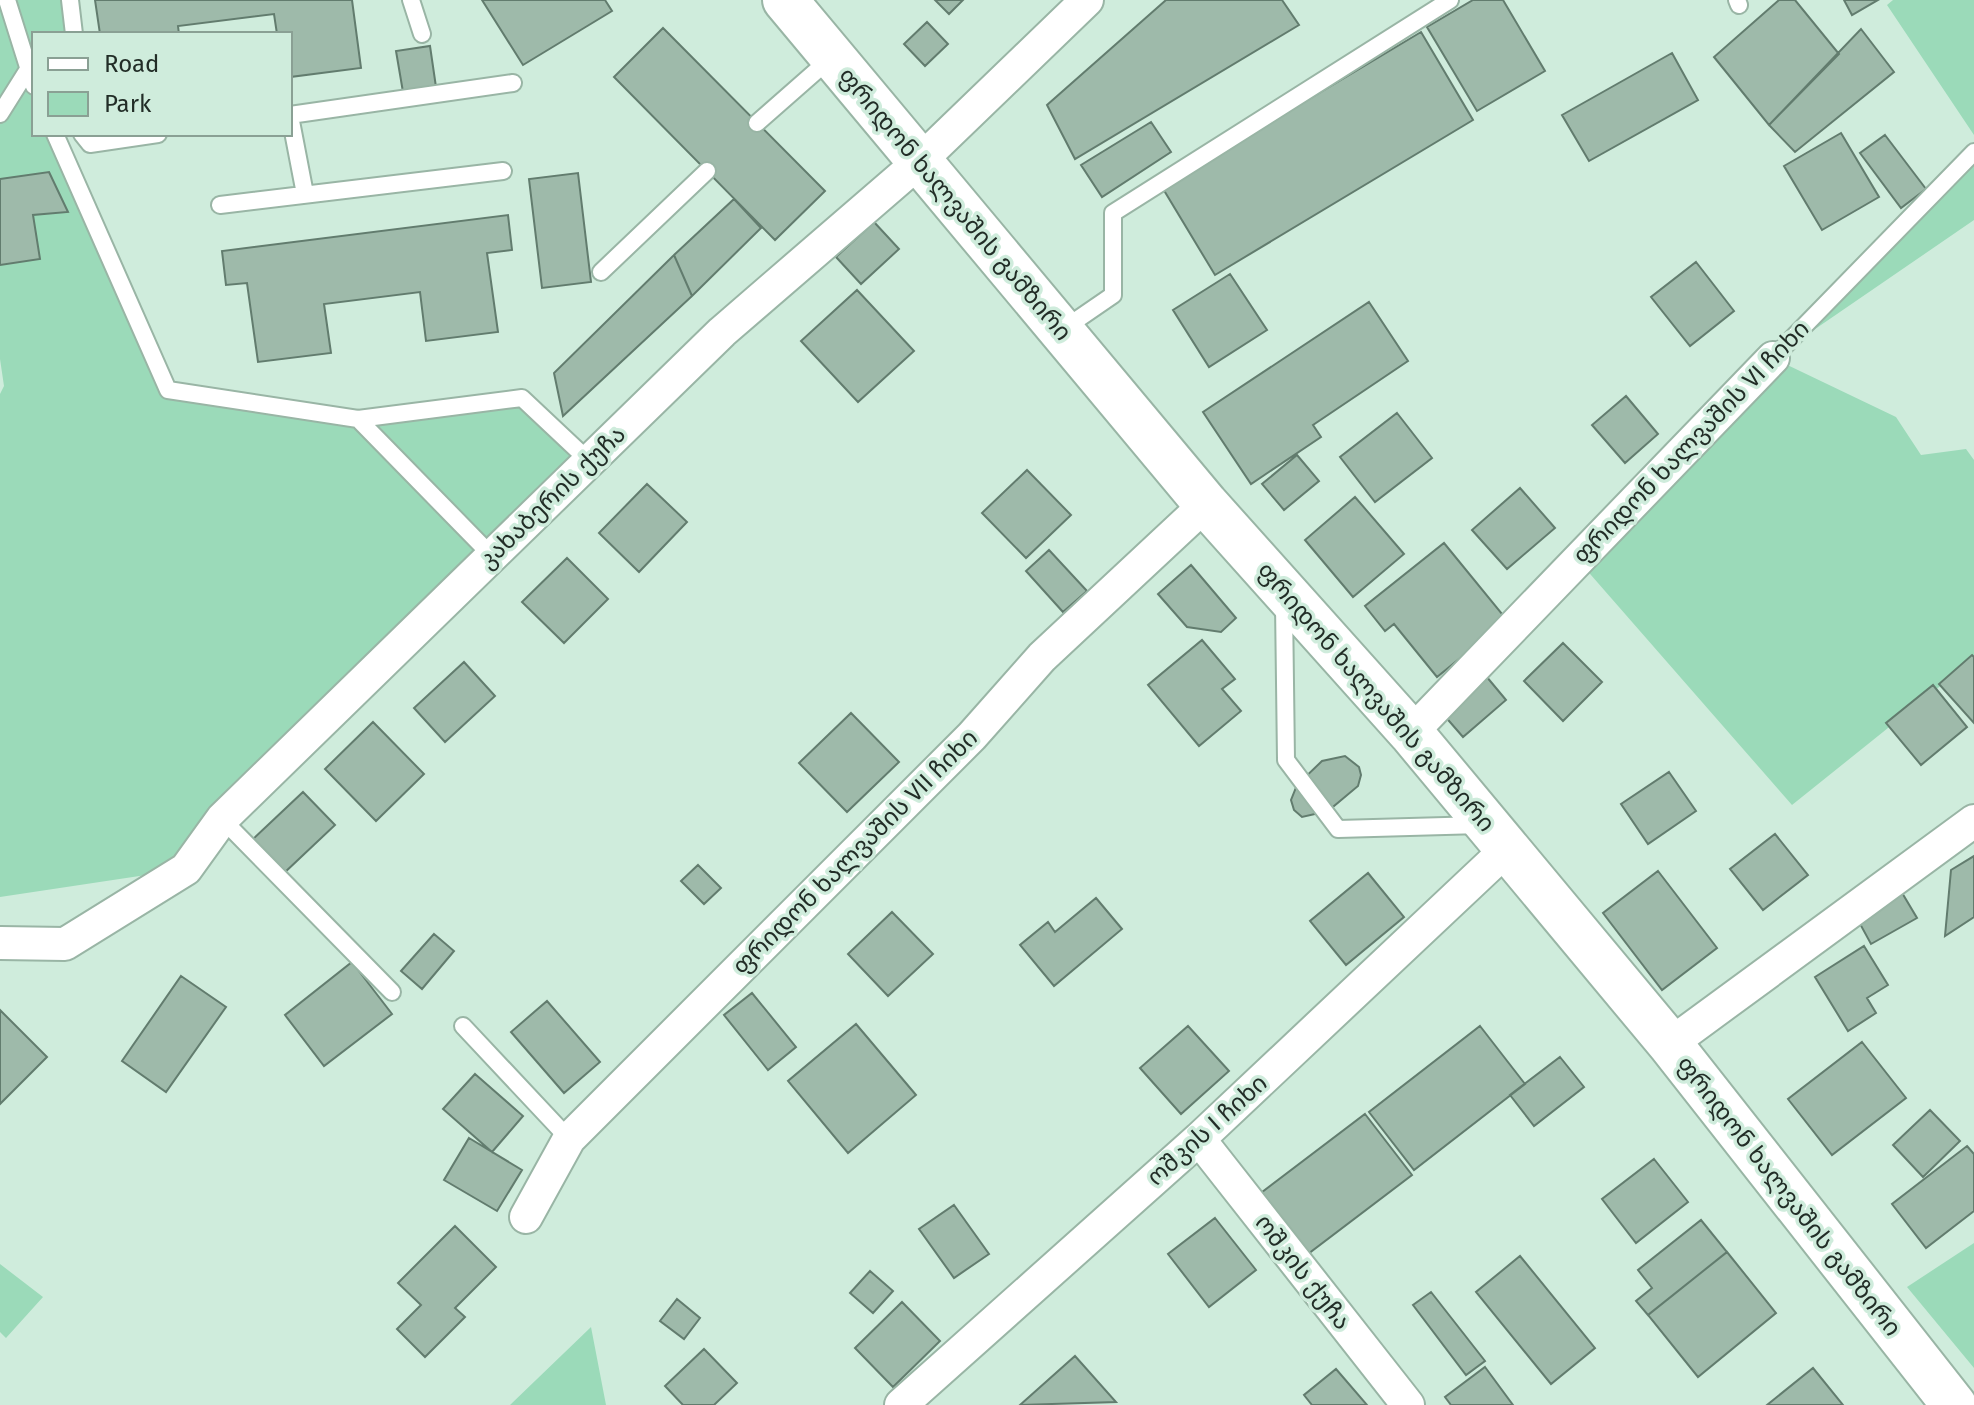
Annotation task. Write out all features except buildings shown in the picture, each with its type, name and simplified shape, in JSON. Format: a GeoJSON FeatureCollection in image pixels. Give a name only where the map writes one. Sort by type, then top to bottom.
{"type":"FeatureCollection","features":[{"type":"Feature","properties":{"kind":"highway","name":"ფრიდონ ხალვაშის გამზირი"},"geometry":{"type":"LineString","coordinates":[[785,0],[1206,504],[1411,733],[1670,1044],[1954,1405]]}},
{"type":"Feature","properties":{"kind":"street","name":"კახაბერის ქუჩა"},"geometry":{"type":"LineString","coordinates":[[0,943],[65,944],[186,869],[222,819],[722,332],[920,161],[1087,0]]}},
{"type":"Feature","properties":{"kind":"street","name":"ფრიდონ ხალვაშის VI ჩიხი"},"geometry":{"type":"LineString","coordinates":[[1411,733],[1773,358]]}},
{"type":"Feature","properties":{"kind":"street","name":"ფრიდონ ხალვაშის VII ჩიხი"},"geometry":{"type":"LineString","coordinates":[[526,1217],[569,1139],[972,736],[1042,657],[1206,504]]}},
{"type":"Feature","properties":{"kind":"street"},"geometry":{"type":"LineString","coordinates":[[1670,1044],[1974,821]]}},
{"type":"Feature","properties":{"kind":"street","name":"ოშკის I ჩიხი"},"geometry":{"type":"LineString","coordinates":[[901,1405],[1199,1139],[1497,837]]}},
{"type":"Feature","properties":{"kind":"street","name":"ოშკის ქუჩა"},"geometry":{"type":"LineString","coordinates":[[1199,1139],[1408,1405]]}},
{"type":"Feature","properties":{"kind":"lane"},"geometry":{"type":"LineString","coordinates":[[0,114],[32,79],[7,0]]}},
{"type":"Feature","properties":{"kind":"lane"},"geometry":{"type":"LineString","coordinates":[[70,0],[74,32]]}},
{"type":"Feature","properties":{"kind":"lane"},"geometry":{"type":"LineString","coordinates":[[411,0],[422,34]]}},
{"type":"Feature","properties":{"kind":"lane"},"geometry":{"type":"LineString","coordinates":[[1061,330],[1113,295],[1113,213],[1450,0]]}},
{"type":"Feature","properties":{"kind":"lane"},"geometry":{"type":"LineString","coordinates":[[757,123],[832,57]]}},
{"type":"Feature","properties":{"kind":"lane"},"geometry":{"type":"LineString","coordinates":[[292,115],[513,83]]}},
{"type":"Feature","properties":{"kind":"lane"},"geometry":{"type":"LineString","coordinates":[[292,126],[305,194]]}},
{"type":"Feature","properties":{"kind":"lane"},"geometry":{"type":"LineString","coordinates":[[56,136],[168,390],[358,419],[522,398],[589,461]]}},
{"type":"Feature","properties":{"kind":"lane"},"geometry":{"type":"LineString","coordinates":[[87,137],[111,136]]}},
{"type":"Feature","properties":{"kind":"lane","name":"ფრიდონ ხალვაშის VI ჩიხი"},"geometry":{"type":"LineString","coordinates":[[1773,358],[1974,152]]}},
{"type":"Feature","properties":{"kind":"lane"},"geometry":{"type":"LineString","coordinates":[[220,205],[503,171]]}},
{"type":"Feature","properties":{"kind":"lane"},"geometry":{"type":"LineString","coordinates":[[601,272],[707,171]]}},
{"type":"Feature","properties":{"kind":"lane"},"geometry":{"type":"LineString","coordinates":[[358,419],[492,556]]}},
{"type":"Feature","properties":{"kind":"lane"},"geometry":{"type":"LineString","coordinates":[[1284,591],[1286,760],[1338,829],[1497,837]]}},
{"type":"Feature","properties":{"kind":"lane"},"geometry":{"type":"LineString","coordinates":[[222,819],[392,992]]}},
{"type":"Feature","properties":{"kind":"lane"},"geometry":{"type":"LineString","coordinates":[[463,1026],[569,1139]]}},
{"type":"Feature","properties":{"kind":"green space"},"geometry":{"type":"Polygon","coordinates":[[[0,0],[70,0],[74,32],[32,32],[32,136],[56,136],[168,390],[358,419],[522,398],[589,461],[186,869],[0,897],[0,394],[4,386],[0,359],[0,0]]]}},
{"type":"Feature","properties":{"kind":"green space"},"geometry":{"type":"Polygon","coordinates":[[[1893,0],[1974,0],[1974,135],[1887,5],[1893,0]]]}},
{"type":"Feature","properties":{"kind":"green space"},"geometry":{"type":"Polygon","coordinates":[[[1974,152],[1974,220],[1773,358],[1974,152]]]}},
{"type":"Feature","properties":{"kind":"green space"},"geometry":{"type":"Polygon","coordinates":[[[1773,358],[1896,417],[1921,455],[1966,449],[1974,460],[1974,659],[1792,805],[1577,559],[1773,358]]]}},
{"type":"Feature","properties":{"kind":"green space"},"geometry":{"type":"Polygon","coordinates":[[[1974,1243],[1974,1368],[1907,1287],[1974,1243]]]}},
{"type":"Feature","properties":{"kind":"green space"},"geometry":{"type":"Polygon","coordinates":[[[0,1264],[43,1297],[6,1338],[0,1332],[0,1264]]]}},
{"type":"Feature","properties":{"kind":"green space"},"geometry":{"type":"Polygon","coordinates":[[[590,1328],[606,1405],[510,1405],[590,1328]]]}}]}
